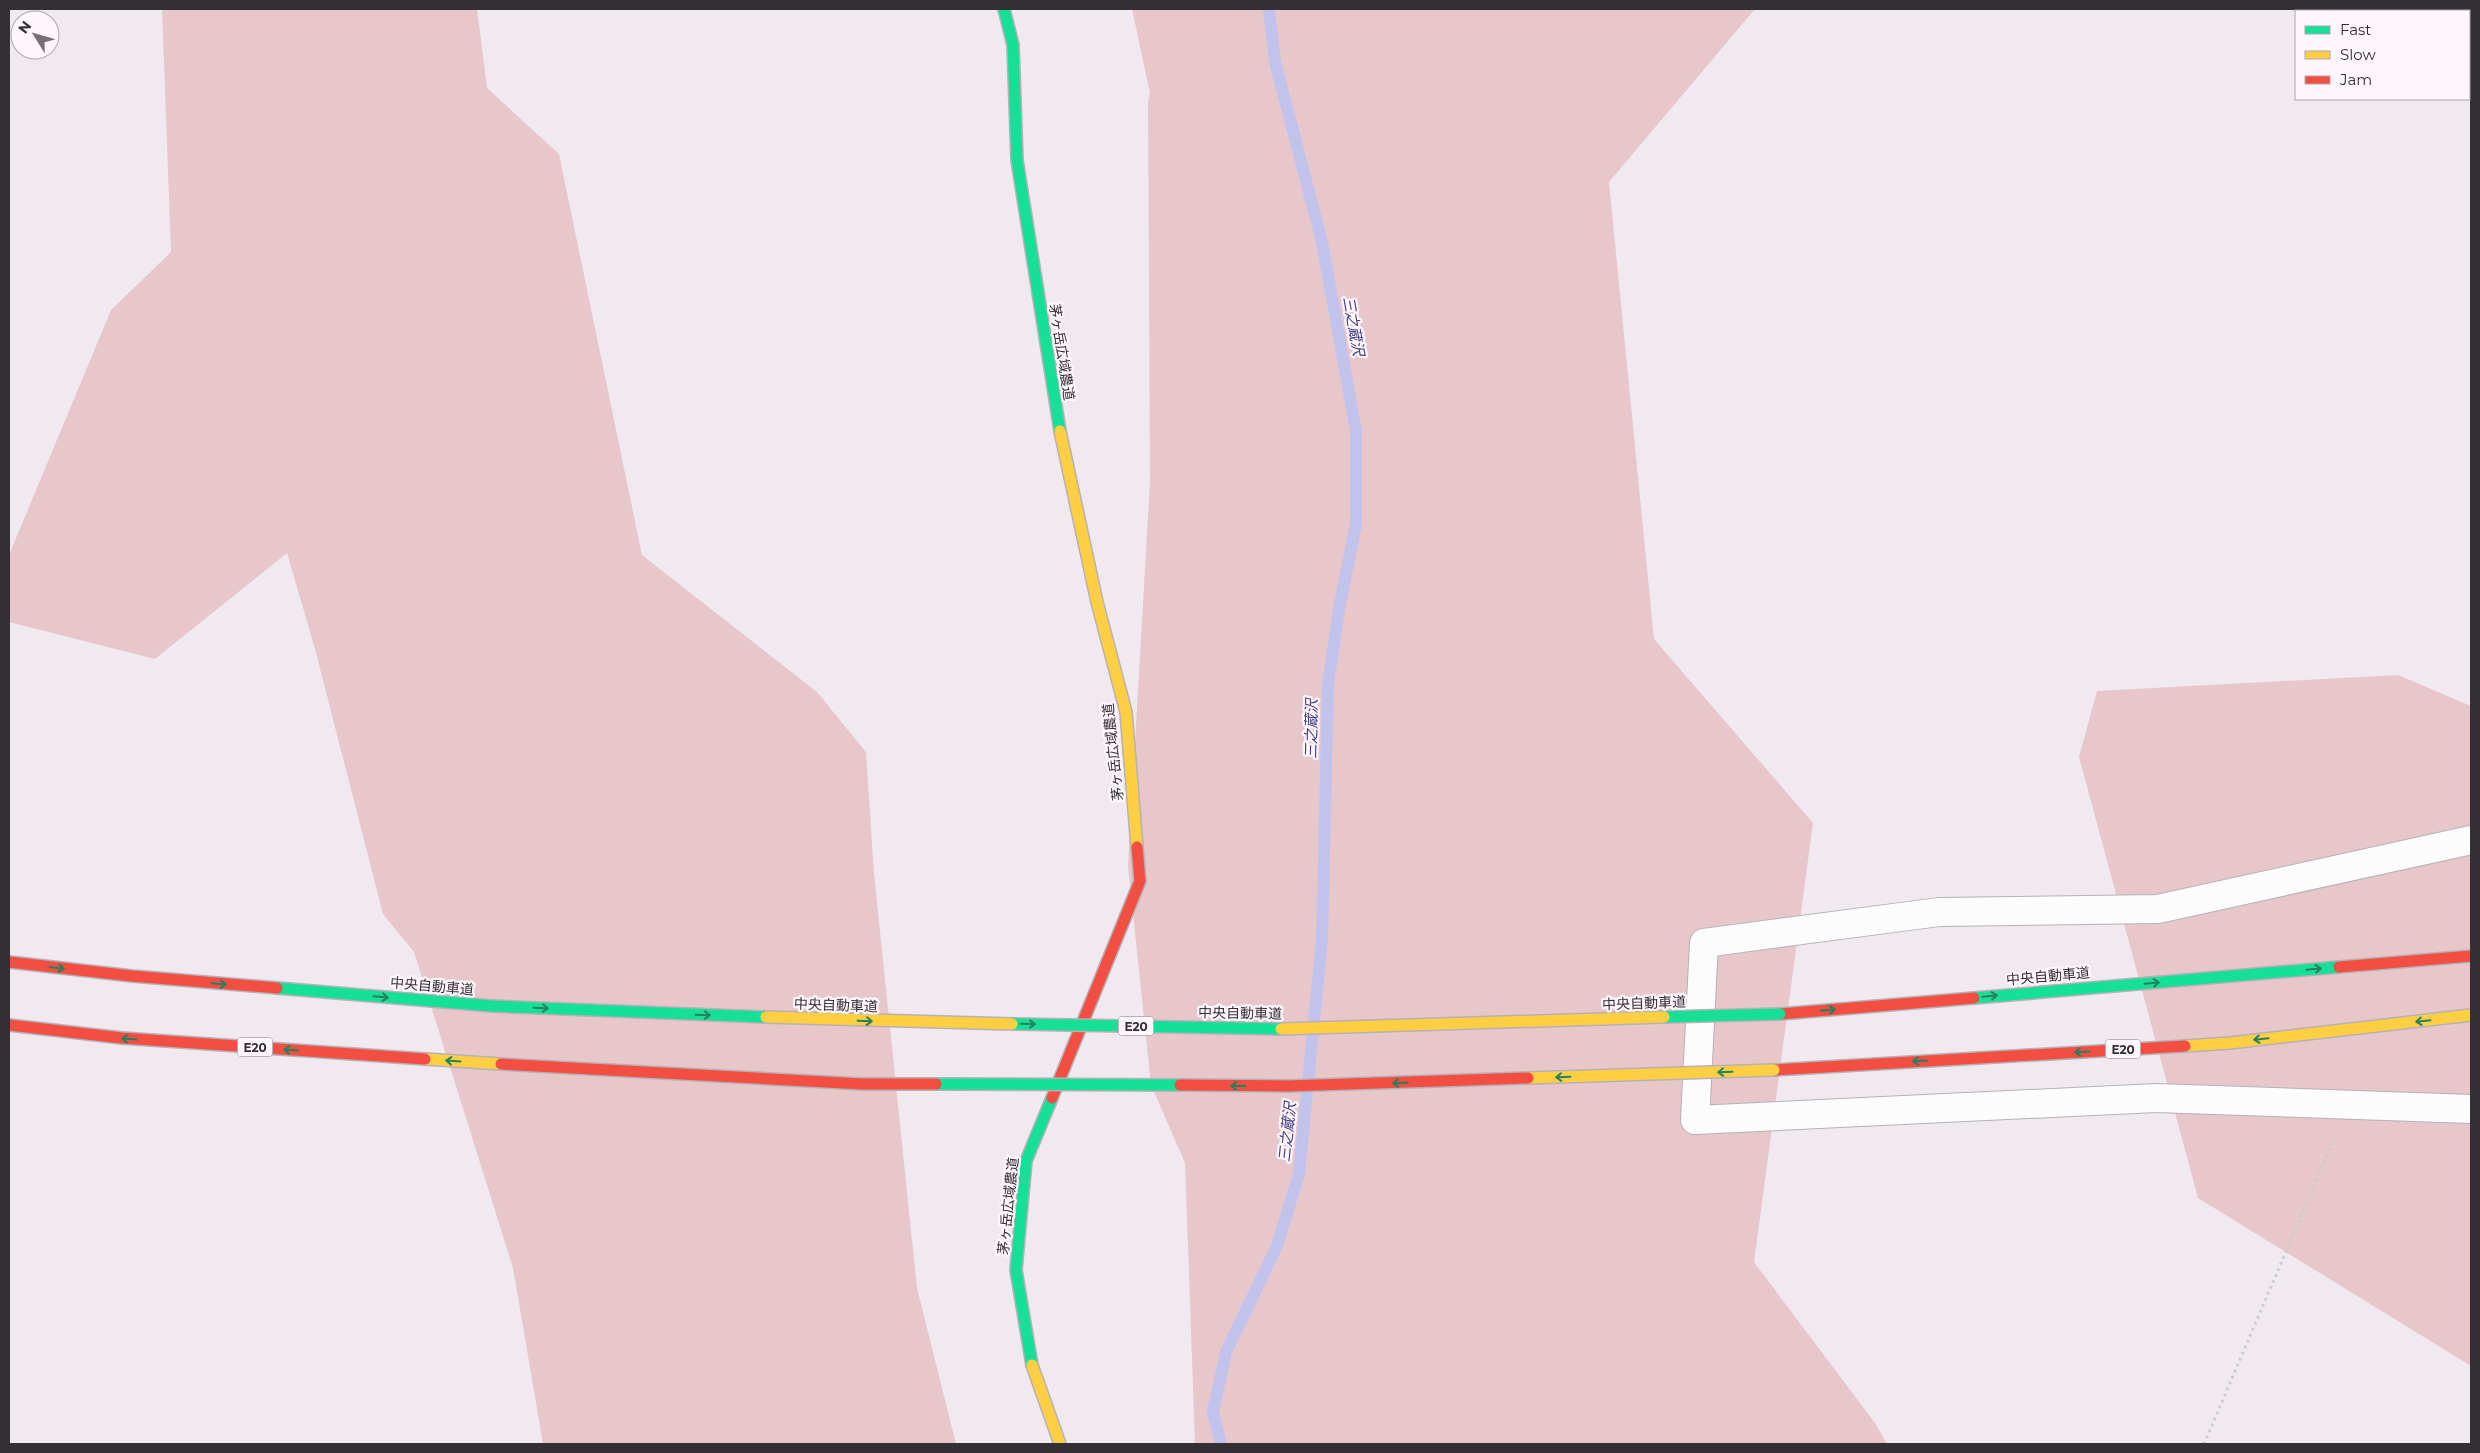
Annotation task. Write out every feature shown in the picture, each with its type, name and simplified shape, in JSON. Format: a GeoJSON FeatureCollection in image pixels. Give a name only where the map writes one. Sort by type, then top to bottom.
{"type":"FeatureCollection","features":[{"type":"Feature","properties":{"kind":"main road","name":"茅ヶ岳広域農道"},"geometry":{"type":"LineString","coordinates":[[1004,9],[1013,45],[1017,160],[1063,448],[1096,602],[1126,712],[1140,881],[1026,1161],[1016,1270],[1029,1357],[1060,1444]]}},
{"type":"Feature","properties":{"kind":"main road","name":"中央自動車道"},"geometry":{"type":"LineString","coordinates":[[9,962],[132,976],[492,1006],[866,1021],[1276,1029],[1780,1014],[2471,956]]}},
{"type":"Feature","properties":{"kind":"main road","name":"E20"},"geometry":{"type":"LineString","coordinates":[[9,1025],[122,1038],[501,1064],[862,1084],[1248,1086],[1774,1070],[2230,1043],[2471,1015]]}},
{"type":"Feature","properties":{"kind":"street"},"geometry":{"type":"LineString","coordinates":[[2471,840],[2158,909],[1939,912],[1704,943],[1695,1120],[2156,1098],[2471,1109]]}},
{"type":"Feature","properties":{"kind":"path"},"geometry":{"type":"LineString","coordinates":[[2204,1444],[2349,1105]]}},
{"type":"Feature","properties":{"kind":"shaded area"},"geometry":{"type":"Polygon","coordinates":[[[162,9],[477,9],[487,88],[559,154],[642,555],[817,692],[866,752],[874,873],[917,1288],[956,1444],[543,1444],[513,1268],[414,952],[383,914],[315,649],[287,553],[155,659],[9,622],[9,555],[111,310],[171,252],[162,9]]]}},
{"type":"Feature","properties":{"kind":"shaded area"},"geometry":{"type":"Polygon","coordinates":[[[1132,9],[1755,9],[1609,182],[1654,639],[1813,823],[1754,1262],[1875,1423],[1887,1444],[1195,1444],[1185,1163],[1151,1085],[1128,866],[1150,481],[1148,101],[1150,93],[1132,9]]]}},
{"type":"Feature","properties":{"kind":"shaded area"},"geometry":{"type":"Polygon","coordinates":[[[2398,675],[2471,706],[2471,1366],[2198,1198],[2079,757],[2097,691],[2398,675]]]}},
{"type":"Feature","properties":{"kind":"waterway","name":"三之蔵沢"},"geometry":{"type":"LineString","coordinates":[[1221,1444],[1213,1412],[1226,1352],[1277,1246],[1299,1174],[1322,940],[1328,685],[1339,609],[1356,524],[1356,431],[1322,242],[1275,62],[1269,9]]}},
{"type":"Feature","properties":{"kind":"traffic: fast"},"geometry":{"type":"LineString","coordinates":[[1004,9],[1013,45],[1017,160],[1060,431]]}},
{"type":"Feature","properties":{"kind":"traffic: fast"},"geometry":{"type":"LineString","coordinates":[[1974,998],[2339,967]]}},
{"type":"Feature","properties":{"kind":"traffic: fast"},"geometry":{"type":"LineString","coordinates":[[277,988],[492,1006]]}},
{"type":"Feature","properties":{"kind":"traffic: fast"},"geometry":{"type":"LineString","coordinates":[[492,1006],[766,1017]]}},
{"type":"Feature","properties":{"kind":"traffic: fast"},"geometry":{"type":"LineString","coordinates":[[1664,1017],[1780,1014]]}},
{"type":"Feature","properties":{"kind":"traffic: fast"},"geometry":{"type":"LineString","coordinates":[[1012,1024],[1281,1029]]}},
{"type":"Feature","properties":{"kind":"traffic: fast"},"geometry":{"type":"LineString","coordinates":[[936,1084],[1180,1085]]}},
{"type":"Feature","properties":{"kind":"traffic: fast"},"geometry":{"type":"LineString","coordinates":[[1032,1365],[1016,1270],[1026,1161],[1052,1098]]}},
{"type":"Feature","properties":{"kind":"traffic: slow"},"geometry":{"type":"LineString","coordinates":[[1060,431],[1097,602],[1126,712],[1137,847]]}},
{"type":"Feature","properties":{"kind":"traffic: slow"},"geometry":{"type":"LineString","coordinates":[[2185,1046],[2230,1043],[2471,1015]]}},
{"type":"Feature","properties":{"kind":"traffic: slow"},"geometry":{"type":"LineString","coordinates":[[766,1017],[1012,1024]]}},
{"type":"Feature","properties":{"kind":"traffic: slow"},"geometry":{"type":"LineString","coordinates":[[1281,1029],[1664,1017]]}},
{"type":"Feature","properties":{"kind":"traffic: slow"},"geometry":{"type":"LineString","coordinates":[[425,1059],[501,1064]]}},
{"type":"Feature","properties":{"kind":"traffic: slow"},"geometry":{"type":"LineString","coordinates":[[1528,1078],[1774,1070]]}},
{"type":"Feature","properties":{"kind":"traffic: slow"},"geometry":{"type":"LineString","coordinates":[[1032,1365],[1060,1444]]}},
{"type":"Feature","properties":{"kind":"traffic: jam"},"geometry":{"type":"LineString","coordinates":[[1052,1098],[1140,881],[1137,847]]}},
{"type":"Feature","properties":{"kind":"traffic: jam"},"geometry":{"type":"LineString","coordinates":[[2339,967],[2471,956]]}},
{"type":"Feature","properties":{"kind":"traffic: jam"},"geometry":{"type":"LineString","coordinates":[[9,962],[132,976],[277,988]]}},
{"type":"Feature","properties":{"kind":"traffic: jam"},"geometry":{"type":"LineString","coordinates":[[1780,1014],[1974,998]]}},
{"type":"Feature","properties":{"kind":"traffic: jam"},"geometry":{"type":"LineString","coordinates":[[9,1025],[122,1038],[425,1059]]}},
{"type":"Feature","properties":{"kind":"traffic: jam"},"geometry":{"type":"LineString","coordinates":[[1774,1070],[2185,1046]]}},
{"type":"Feature","properties":{"kind":"traffic: jam"},"geometry":{"type":"LineString","coordinates":[[501,1064],[862,1084],[936,1084]]}},
{"type":"Feature","properties":{"kind":"traffic: jam"},"geometry":{"type":"LineString","coordinates":[[1180,1085],[1288,1086],[1528,1078]]}}]}
